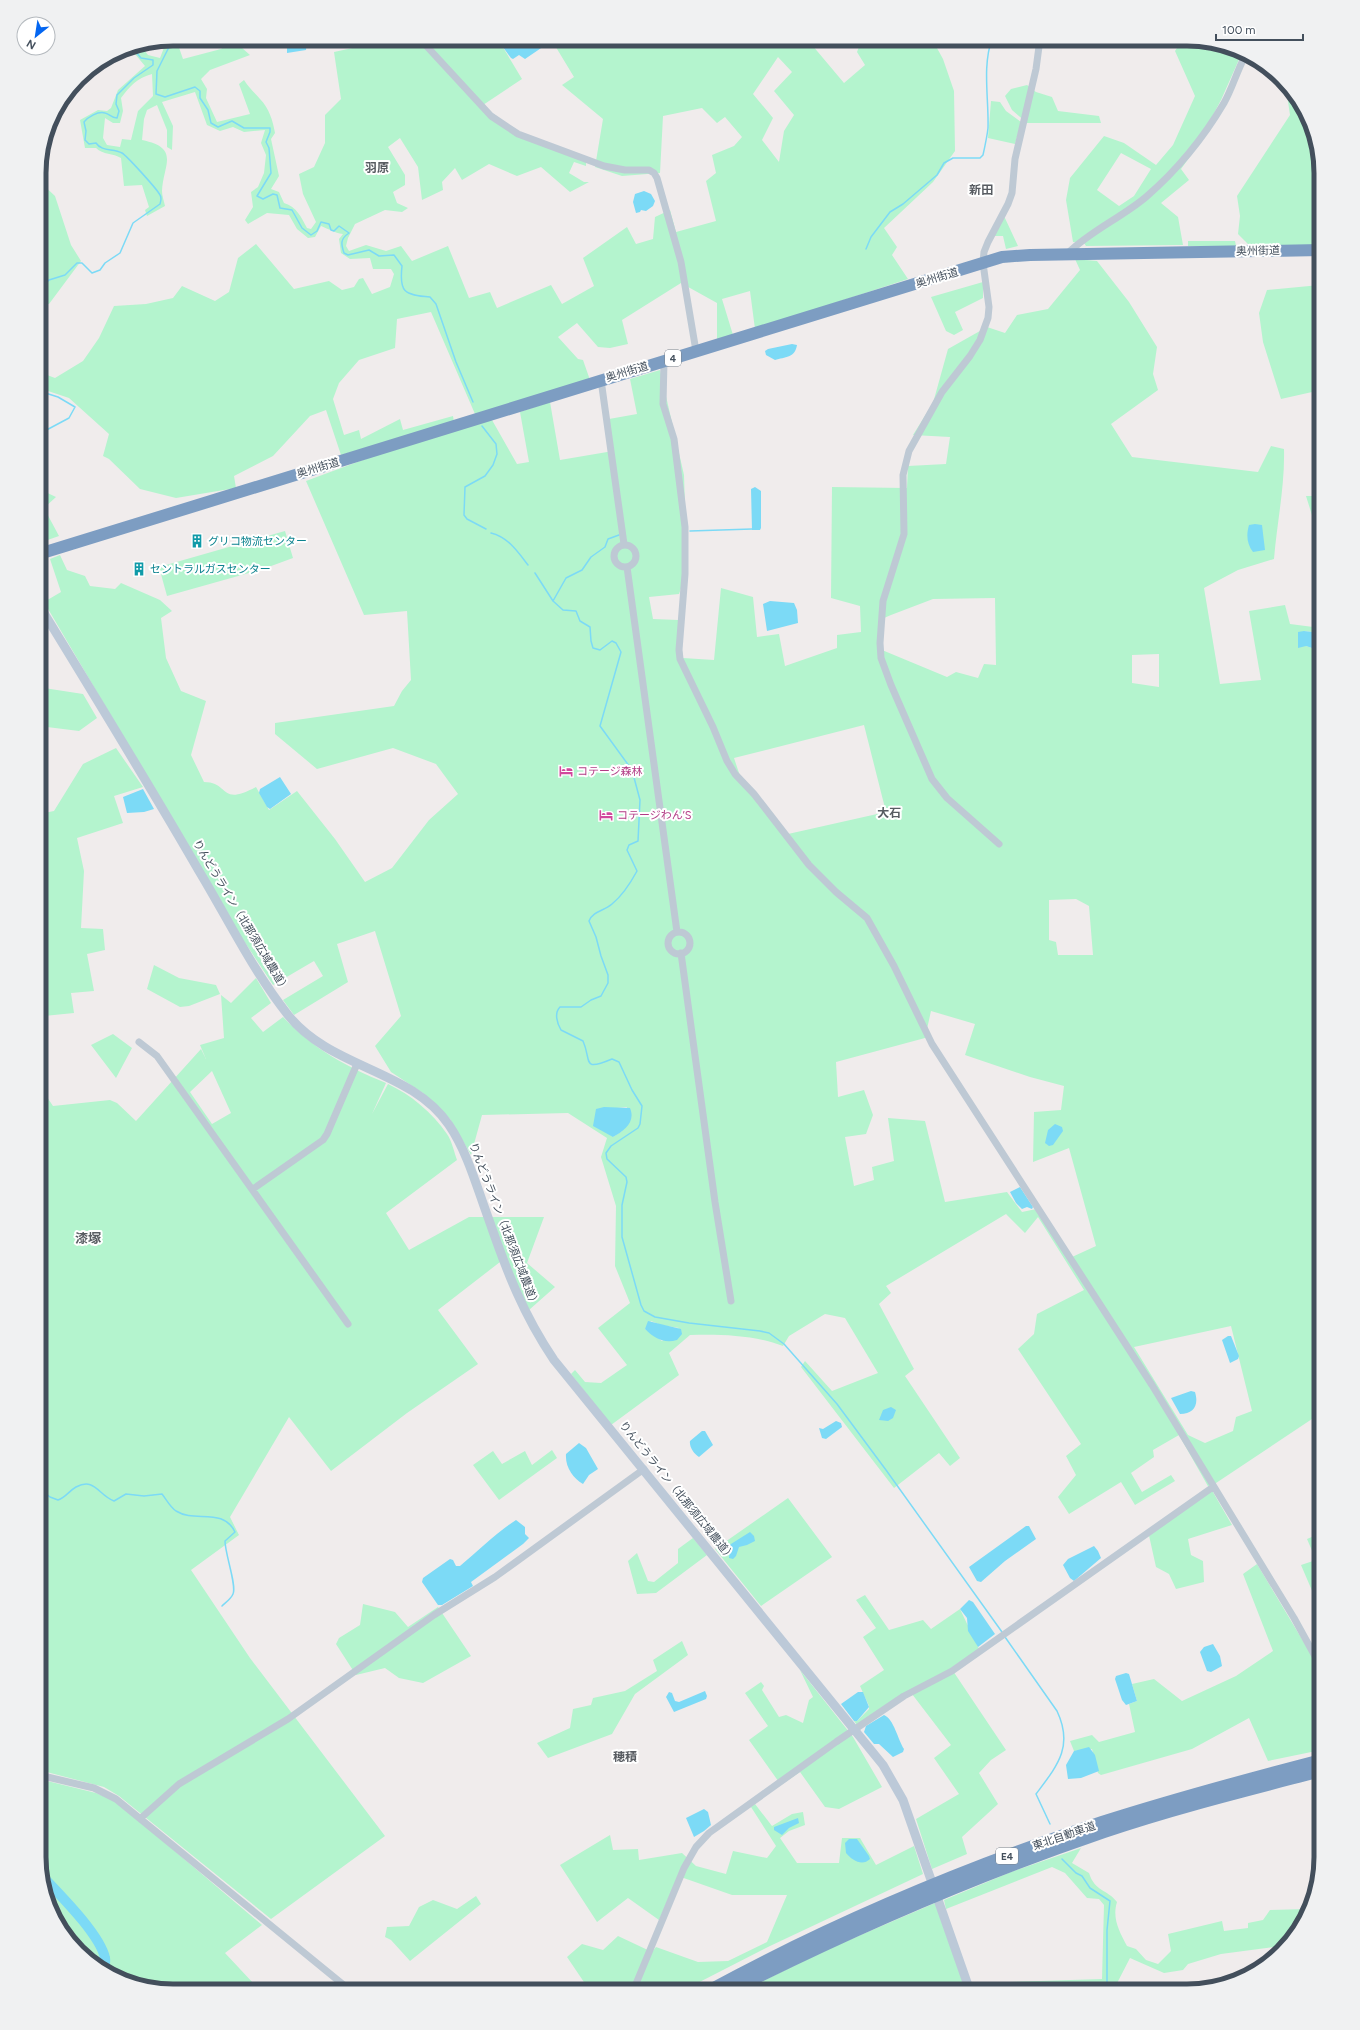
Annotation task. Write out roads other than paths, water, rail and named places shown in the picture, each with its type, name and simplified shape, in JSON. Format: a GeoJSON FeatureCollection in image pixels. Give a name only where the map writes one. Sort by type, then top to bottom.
{"type":"FeatureCollection","features":[{"type":"Feature","properties":{"kind":"highway","name":"奥州街道"},"geometry":{"type":"LineString","coordinates":[[46,552],[601,380],[1016,255],[1314,250]]}},
{"type":"Feature","properties":{"kind":"highway","name":"東北自動車道"},"geometry":{"type":"LineString","coordinates":[[722,1984],[833,1929],[1007,1856],[1154,1806],[1314,1762]]}},
{"type":"Feature","properties":{"kind":"highway","name":"東北自動車道"},"geometry":{"type":"LineString","coordinates":[[744,1984],[795,1958],[872,1923],[1015,1864],[1157,1816],[1314,1772]]}},
{"type":"Feature","properties":{"kind":"street"},"geometry":{"type":"LineString","coordinates":[[426,46],[491,116],[518,134],[604,166],[625,170],[649,170],[654,173],[662,194],[680,262],[696,351]]}},
{"type":"Feature","properties":{"kind":"street"},"geometry":{"type":"LineString","coordinates":[[999,844],[947,798],[932,779],[891,685],[880,651],[883,601],[904,534],[905,464],[913,441],[934,405],[970,356],[986,326],[989,307],[983,264],[988,242],[1008,204],[1012,193],[1014,158],[1036,69],[1039,46]]}},
{"type":"Feature","properties":{"kind":"street"},"geometry":{"type":"LineString","coordinates":[[1067,254],[1080,241],[1146,197],[1175,168],[1192,148],[1224,102],[1244,59]]}},
{"type":"Feature","properties":{"kind":"street"},"geometry":{"type":"LineString","coordinates":[[664,361],[664,404],[674,439],[685,527],[685,574],[679,650],[680,659],[713,727],[727,761],[735,774],[754,794],[809,865],[836,892],[867,918],[894,966],[932,1044],[1104,1308],[1294,1618],[1314,1654]]}},
{"type":"Feature","properties":{"kind":"street"},"geometry":{"type":"LineString","coordinates":[[601,380],[624,544]]}},
{"type":"Feature","properties":{"kind":"street"},"geometry":{"type":"LineString","coordinates":[[624,544],[632,546],[636,553],[635,560],[627,567],[619,566],[613,556],[615,549],[624,544]]}},
{"type":"Feature","properties":{"kind":"street"},"geometry":{"type":"LineString","coordinates":[[627,567],[677,932]]}},
{"type":"Feature","properties":{"kind":"street","name":"りんどうライン（北那須広域農道）"},"geometry":{"type":"LineString","coordinates":[[46,617],[195,864],[249,957],[289,1016],[309,1036],[331,1051],[413,1091],[442,1116],[464,1152],[516,1294],[534,1330],[554,1360],[883,1765],[893,1781],[907,1812],[968,1984]]}},
{"type":"Feature","properties":{"kind":"street"},"geometry":{"type":"LineString","coordinates":[[677,932],[684,933],[690,942],[688,949],[681,953],[671,951],[668,944],[671,935],[677,932]]}},
{"type":"Feature","properties":{"kind":"street"},"geometry":{"type":"LineString","coordinates":[[681,953],[714,1202],[731,1301]]}},
{"type":"Feature","properties":{"kind":"street"},"geometry":{"type":"LineString","coordinates":[[139,1042],[157,1056],[348,1324]]}},
{"type":"Feature","properties":{"kind":"street"},"geometry":{"type":"LineString","coordinates":[[253,1189],[323,1140],[327,1134],[356,1064]]}},
{"type":"Feature","properties":{"kind":"street"},"geometry":{"type":"LineString","coordinates":[[142,1818],[180,1784],[288,1719],[434,1615],[495,1577],[644,1469]]}},
{"type":"Feature","properties":{"kind":"street"},"geometry":{"type":"LineString","coordinates":[[636,1984],[684,1868],[696,1847],[710,1833],[854,1730],[904,1696],[952,1670],[1213,1487]]}},
{"type":"Feature","properties":{"kind":"street"},"geometry":{"type":"LineString","coordinates":[[46,1777],[104,1792],[142,1818],[343,1984]]}},
{"type":"Feature","properties":{"kind":"water"},"geometry":{"type":"Polygon","coordinates":[[[287,46],[306,46],[306,50],[287,53],[287,46]]]}},
{"type":"Feature","properties":{"kind":"water"},"geometry":{"type":"Polygon","coordinates":[[[502,46],[544,46],[525,59],[519,55],[513,59],[502,46]]]}},
{"type":"Feature","properties":{"kind":"water"},"geometry":{"type":"Polygon","coordinates":[[[644,191],[651,194],[655,201],[653,206],[646,211],[641,210],[640,212],[636,213],[633,202],[635,194],[644,191]]]}},
{"type":"Feature","properties":{"kind":"water"},"geometry":{"type":"Polygon","coordinates":[[[792,344],[797,345],[792,355],[775,360],[766,355],[765,351],[768,349],[792,344]]]}},
{"type":"Feature","properties":{"kind":"water"},"geometry":{"type":"Polygon","coordinates":[[[755,487],[761,491],[760,530],[752,530],[751,489],[755,487]]]}},
{"type":"Feature","properties":{"kind":"water"},"geometry":{"type":"Polygon","coordinates":[[[1249,525],[1262,525],[1265,550],[1253,552],[1248,543],[1248,532],[1249,525]]]}},
{"type":"Feature","properties":{"kind":"water"},"geometry":{"type":"Polygon","coordinates":[[[770,601],[794,603],[797,610],[798,623],[767,631],[763,604],[770,601]]]}},
{"type":"Feature","properties":{"kind":"water"},"geometry":{"type":"Polygon","coordinates":[[[1298,632],[1314,632],[1314,649],[1306,646],[1298,648],[1298,632]]]}},
{"type":"Feature","properties":{"kind":"water"},"geometry":{"type":"Polygon","coordinates":[[[280,777],[291,794],[270,809],[267,807],[259,793],[260,789],[280,777]]]}},
{"type":"Feature","properties":{"kind":"water"},"geometry":{"type":"Polygon","coordinates":[[[143,789],[154,809],[144,812],[127,813],[123,797],[143,789]]]}},
{"type":"Feature","properties":{"kind":"water"},"geometry":{"type":"Polygon","coordinates":[[[604,1107],[630,1108],[631,1118],[628,1126],[613,1137],[593,1126],[596,1109],[604,1107]]]}},
{"type":"Feature","properties":{"kind":"water"},"geometry":{"type":"Polygon","coordinates":[[[1055,1124],[1062,1127],[1063,1131],[1053,1145],[1049,1146],[1045,1143],[1048,1130],[1055,1124]]]}},
{"type":"Feature","properties":{"kind":"water"},"geometry":{"type":"Polygon","coordinates":[[[1020,1187],[1033,1207],[1032,1209],[1027,1207],[1022,1209],[1016,1203],[1010,1192],[1020,1187]]]}},
{"type":"Feature","properties":{"kind":"water"},"geometry":{"type":"Polygon","coordinates":[[[648,1321],[681,1329],[682,1334],[677,1340],[664,1341],[652,1335],[645,1329],[648,1321]]]}},
{"type":"Feature","properties":{"kind":"water"},"geometry":{"type":"Polygon","coordinates":[[[1228,1336],[1231,1336],[1239,1356],[1238,1359],[1230,1363],[1222,1340],[1228,1336]]]}},
{"type":"Feature","properties":{"kind":"water"},"geometry":{"type":"Polygon","coordinates":[[[1191,1391],[1195,1392],[1196,1405],[1189,1412],[1180,1414],[1171,1398],[1191,1391]]]}},
{"type":"Feature","properties":{"kind":"water"},"geometry":{"type":"Polygon","coordinates":[[[891,1407],[896,1410],[893,1418],[888,1421],[879,1420],[883,1410],[891,1407]]]}},
{"type":"Feature","properties":{"kind":"water"},"geometry":{"type":"Polygon","coordinates":[[[836,1421],[841,1423],[842,1427],[826,1439],[822,1438],[819,1428],[823,1429],[836,1421]]]}},
{"type":"Feature","properties":{"kind":"water"},"geometry":{"type":"Polygon","coordinates":[[[702,1431],[705,1431],[713,1445],[699,1457],[692,1450],[690,1441],[702,1431]]]}},
{"type":"Feature","properties":{"kind":"water"},"geometry":{"type":"Polygon","coordinates":[[[579,1443],[586,1448],[598,1469],[589,1475],[583,1484],[570,1472],[566,1459],[566,1454],[579,1443]]]}},
{"type":"Feature","properties":{"kind":"water"},"geometry":{"type":"Polygon","coordinates":[[[516,1520],[525,1527],[525,1534],[529,1538],[471,1582],[473,1586],[442,1605],[438,1605],[422,1582],[423,1578],[450,1559],[453,1560],[456,1566],[460,1566],[516,1520]]]}},
{"type":"Feature","properties":{"kind":"water"},"geometry":{"type":"Polygon","coordinates":[[[1026,1526],[1029,1526],[1036,1539],[1005,1561],[981,1582],[977,1581],[969,1567],[1026,1526]]]}},
{"type":"Feature","properties":{"kind":"water"},"geometry":{"type":"Polygon","coordinates":[[[750,1532],[754,1536],[755,1541],[739,1547],[736,1556],[733,1559],[729,1558],[730,1549],[723,1549],[750,1532]]]}},
{"type":"Feature","properties":{"kind":"water"},"geometry":{"type":"Polygon","coordinates":[[[1094,1546],[1101,1558],[1074,1581],[1070,1578],[1063,1565],[1068,1559],[1094,1546]]]}},
{"type":"Feature","properties":{"kind":"water"},"geometry":{"type":"Polygon","coordinates":[[[969,1600],[973,1602],[995,1634],[978,1647],[968,1631],[967,1618],[960,1609],[969,1600]]]}},
{"type":"Feature","properties":{"kind":"water"},"geometry":{"type":"Polygon","coordinates":[[[1213,1644],[1220,1656],[1222,1666],[1211,1672],[1207,1671],[1200,1652],[1204,1647],[1213,1644]]]}},
{"type":"Feature","properties":{"kind":"water"},"geometry":{"type":"Polygon","coordinates":[[[1126,1673],[1129,1674],[1137,1701],[1126,1705],[1122,1700],[1115,1679],[1116,1676],[1126,1673]]]}},
{"type":"Feature","properties":{"kind":"water"},"geometry":{"type":"Polygon","coordinates":[[[705,1691],[707,1696],[706,1699],[674,1712],[666,1697],[669,1692],[672,1693],[675,1701],[679,1702],[705,1691]]]}},
{"type":"Feature","properties":{"kind":"water"},"geometry":{"type":"Polygon","coordinates":[[[858,1692],[863,1692],[869,1707],[857,1721],[854,1721],[841,1704],[858,1692]]]}},
{"type":"Feature","properties":{"kind":"water"},"geometry":{"type":"Polygon","coordinates":[[[884,1715],[893,1725],[904,1749],[903,1752],[893,1757],[879,1744],[874,1744],[864,1732],[866,1726],[884,1715]]]}},
{"type":"Feature","properties":{"kind":"water"},"geometry":{"type":"Polygon","coordinates":[[[1089,1747],[1095,1755],[1099,1771],[1081,1778],[1068,1779],[1066,1765],[1074,1751],[1089,1747]]]}},
{"type":"Feature","properties":{"kind":"water"},"geometry":{"type":"Polygon","coordinates":[[[704,1809],[708,1812],[711,1825],[694,1837],[686,1818],[704,1809]]]}},
{"type":"Feature","properties":{"kind":"water"},"geometry":{"type":"Polygon","coordinates":[[[798,1818],[799,1823],[789,1828],[782,1835],[774,1830],[774,1827],[798,1818]]]}},
{"type":"Feature","properties":{"kind":"water"},"geometry":{"type":"Polygon","coordinates":[[[849,1839],[857,1839],[870,1859],[864,1862],[857,1862],[848,1856],[846,1853],[845,1843],[849,1839]]]}},
{"type":"Feature","properties":{"kind":"waterway"},"geometry":{"type":"LineString","coordinates":[[170,46],[157,71],[156,94],[165,97],[195,87],[200,91],[200,98],[208,110],[211,123],[218,127],[232,121],[244,128],[270,128],[266,142],[269,148],[271,173],[257,196],[263,199],[273,194],[277,195],[280,208],[292,210],[302,228],[311,235],[317,231],[321,222],[329,224],[331,230],[334,231],[339,226],[349,233],[344,237],[342,242],[344,253],[348,255],[369,250],[379,256],[394,255],[402,266],[401,282],[405,290],[414,295],[430,297],[436,304],[456,362],[473,402]]}},
{"type":"Feature","properties":{"kind":"waterway"},"geometry":{"type":"LineString","coordinates":[[866,249],[871,237],[890,212],[903,204],[937,175],[944,163],[953,158],[980,158],[983,155],[988,128],[987,60],[990,46]]}},
{"type":"Feature","properties":{"kind":"waterway"},"geometry":{"type":"LineString","coordinates":[[46,283],[49,280],[65,275],[77,263],[82,263],[92,273],[100,270],[105,263],[120,253],[133,223],[160,204],[161,197],[158,192],[125,155],[101,148],[96,143],[89,144],[85,140],[86,131],[84,122],[91,116],[99,113],[105,113],[117,118],[119,111],[116,104],[117,95],[134,78],[153,65],[153,60],[141,58],[136,52]]}},
{"type":"Feature","properties":{"kind":"waterway"},"geometry":{"type":"LineString","coordinates":[[46,393],[58,397],[75,407],[69,418],[46,430]]}},
{"type":"Feature","properties":{"kind":"waterway"},"geometry":{"type":"LineString","coordinates":[[482,426],[496,444],[497,454],[493,465],[485,476],[465,487],[464,515],[467,519],[486,529]]}},
{"type":"Feature","properties":{"kind":"waterway"},"geometry":{"type":"LineString","coordinates":[[690,531],[752,529]]}},
{"type":"Feature","properties":{"kind":"waterway"},"geometry":{"type":"LineString","coordinates":[[491,533],[508,541],[528,565]]}},
{"type":"Feature","properties":{"kind":"waterway"},"geometry":{"type":"LineString","coordinates":[[619,535],[608,539],[605,547],[591,557],[582,570],[566,578],[553,601],[563,610],[576,611],[580,621],[590,627],[593,648],[600,650],[612,641],[616,643],[621,652],[600,726],[632,770],[640,800],[638,841],[629,845],[627,850],[637,871],[620,897],[609,906],[593,915],[589,921],[596,937],[608,975],[608,983],[601,996],[591,1000],[581,1007],[560,1007],[557,1012],[557,1021],[561,1030],[583,1041],[589,1062],[592,1064],[602,1063],[612,1059],[619,1062],[632,1090],[642,1106],[640,1124],[638,1128],[611,1146],[606,1153],[607,1159],[626,1177],[627,1182],[622,1205],[622,1237],[641,1305],[644,1311],[655,1317],[689,1323],[760,1331],[769,1333],[784,1344],[837,1404],[1002,1632]]}},
{"type":"Feature","properties":{"kind":"waterway"},"geometry":{"type":"LineString","coordinates":[[535,573],[553,601]]}},
{"type":"Feature","properties":{"kind":"waterway"},"geometry":{"type":"LineString","coordinates":[[46,1494],[58,1500],[76,1487],[82,1484],[88,1484],[92,1485],[114,1501],[126,1494],[144,1496],[162,1494],[176,1511],[192,1516],[216,1518],[230,1524],[235,1532],[225,1541],[234,1590],[231,1598],[222,1606]]}},
{"type":"Feature","properties":{"kind":"waterway"},"geometry":{"type":"LineString","coordinates":[[1005,1637],[1057,1711],[1062,1724],[1064,1735],[1061,1756],[1051,1774],[1036,1794],[1050,1824]]}},
{"type":"Feature","properties":{"kind":"waterway"},"geometry":{"type":"LineString","coordinates":[[1062,1859],[1076,1873],[1082,1876],[1090,1888],[1110,1901],[1107,1930],[1107,1984]]}},
{"type":"Feature","properties":{"kind":"waterway"},"geometry":{"type":"LineString","coordinates":[[49,1883],[80,1917],[96,1938],[102,1949],[105,1958],[105,1964]]}},
{"type":"Feature","properties":{"kind":"place","name":"グリコ物流センター"},"geometry":{"type":"Point","coordinates":[197,541]}},
{"type":"Feature","properties":{"kind":"place","name":"セントラルガスセンター"},"geometry":{"type":"Point","coordinates":[139,569]}},
{"type":"Feature","properties":{"kind":"place","name":"コテージ森林"},"geometry":{"type":"Point","coordinates":[566,771]}},
{"type":"Feature","properties":{"kind":"place","name":"コテージわん’S"},"geometry":{"type":"Point","coordinates":[606,815]}},
{"type":"Feature","properties":{"kind":"district","name":"羽原"},"geometry":{"type":"Point","coordinates":[377,168]}},
{"type":"Feature","properties":{"kind":"district","name":"新田"},"geometry":{"type":"Point","coordinates":[981,190]}},
{"type":"Feature","properties":{"kind":"district","name":"大石"},"geometry":{"type":"Point","coordinates":[889,813]}},
{"type":"Feature","properties":{"kind":"district","name":"漆塚"},"geometry":{"type":"Point","coordinates":[88,1238]}},
{"type":"Feature","properties":{"kind":"district","name":"穂積"},"geometry":{"type":"Point","coordinates":[625,1757]}}]}
